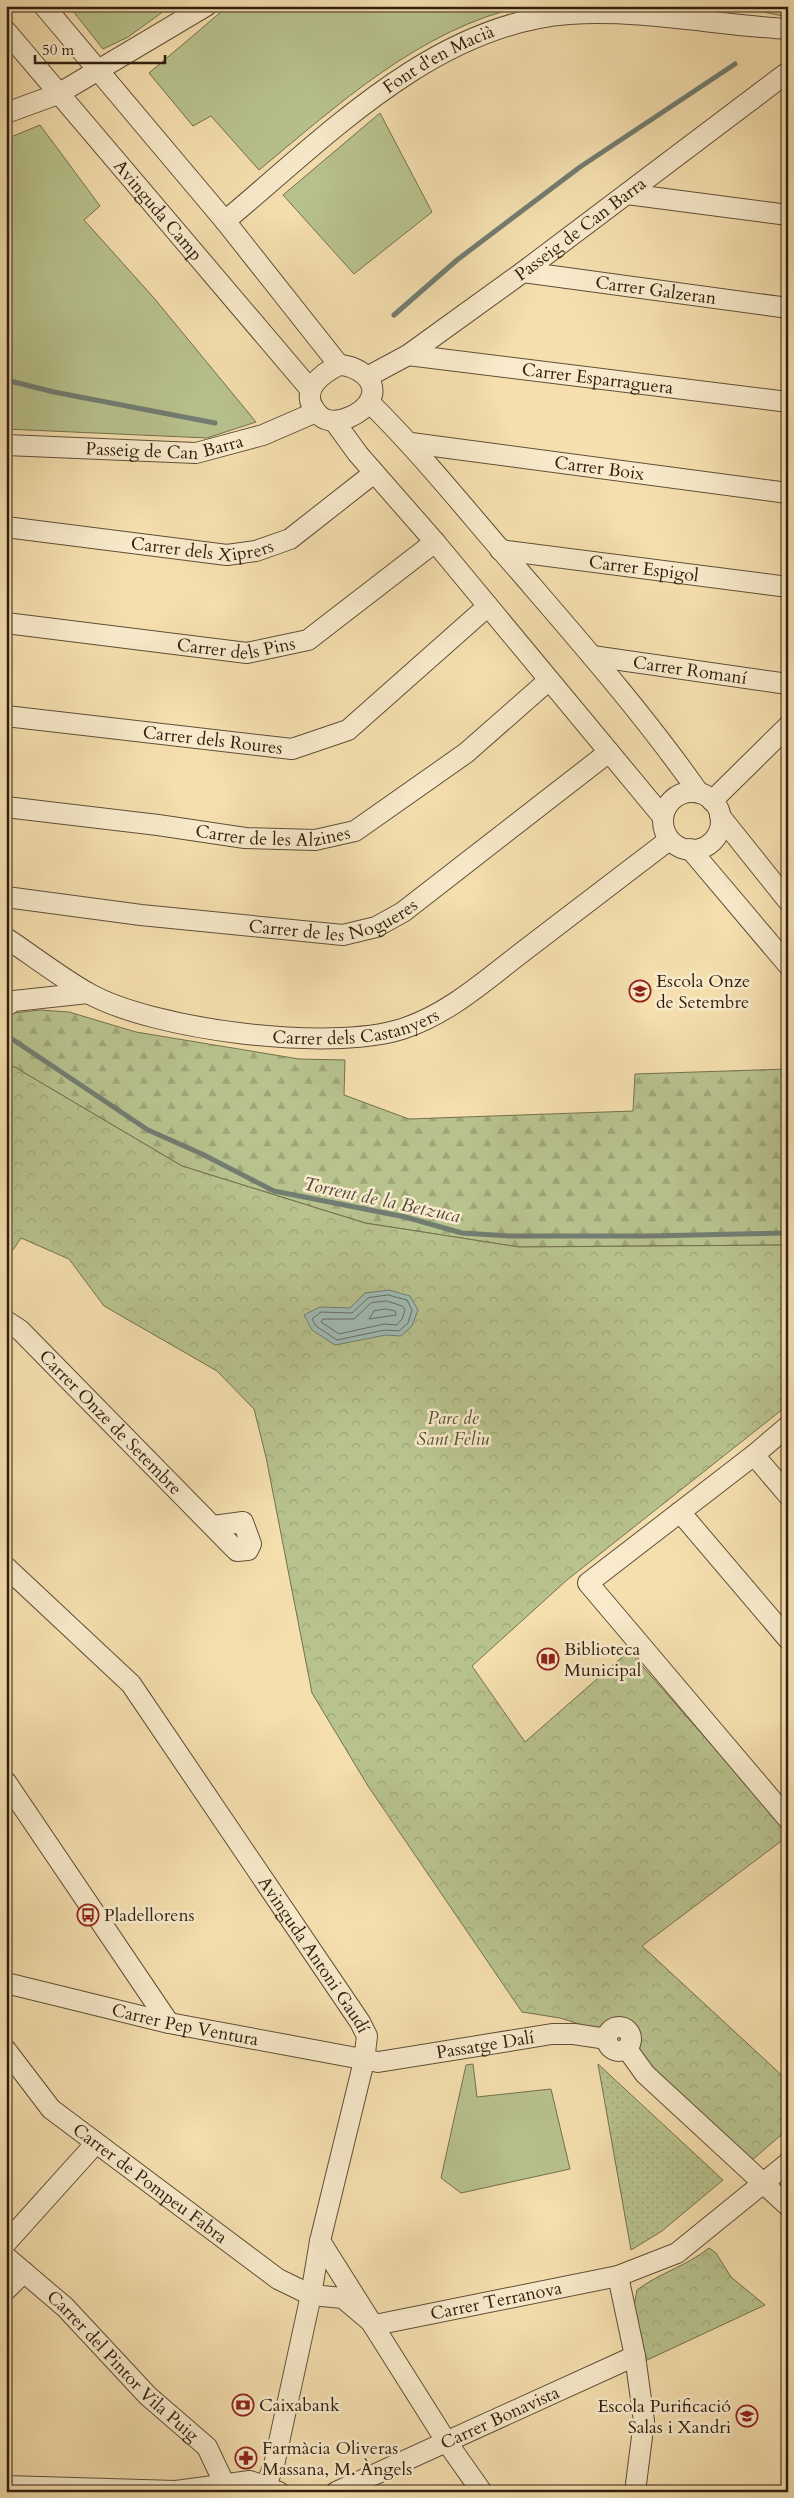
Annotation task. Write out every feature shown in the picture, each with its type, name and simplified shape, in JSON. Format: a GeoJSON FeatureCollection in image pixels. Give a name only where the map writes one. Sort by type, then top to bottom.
{"type":"FeatureCollection","features":[{"type":"Feature","properties":{"kind":"street"},"geometry":{"type":"LineString","coordinates":[[44,6],[100,70],[225,221],[339,365]]}},
{"type":"Feature","properties":{"kind":"street"},"geometry":{"type":"LineString","coordinates":[[6,113],[58,94],[206,6]]}},
{"type":"Feature","properties":{"kind":"street","name":"Font d'en Macià"},"geometry":{"type":"LineString","coordinates":[[225,221],[374,97],[439,54],[485,32],[529,20],[569,14],[647,15],[736,26],[788,30]]}},
{"type":"Feature","properties":{"kind":"street","name":"Avinguda Camp"},"geometry":{"type":"LineString","coordinates":[[6,31],[310,390]]}},
{"type":"Feature","properties":{"kind":"street","name":"Passeig de Can Barra"},"geometry":{"type":"LineString","coordinates":[[367,377],[408,355],[523,272],[788,72]]}},
{"type":"Feature","properties":{"kind":"street"},"geometry":{"type":"LineString","coordinates":[[627,194],[788,215]]}},
{"type":"Feature","properties":{"kind":"street","name":"Carrer Galzeran"},"geometry":{"type":"LineString","coordinates":[[523,272],[788,308]]}},
{"type":"Feature","properties":{"kind":"street","name":"Carrer Esparraguera"},"geometry":{"type":"LineString","coordinates":[[408,355],[788,402]]}},
{"type":"Feature","properties":{"kind":"street"},"geometry":{"type":"LineString","coordinates":[[339,365],[347,365],[360,370],[367,377],[371,385],[369,402],[360,412],[334,421],[324,419],[316,412],[310,403],[310,390],[316,381],[339,365]]}},
{"type":"Feature","properties":{"kind":"street"},"geometry":{"type":"LineString","coordinates":[[369,402],[411,443],[592,656],[674,756],[788,901]]}},
{"type":"Feature","properties":{"kind":"street","name":"Passeig de Can Barra"},"geometry":{"type":"LineString","coordinates":[[6,445],[196,452],[263,435],[316,412]]}},
{"type":"Feature","properties":{"kind":"street"},"geometry":{"type":"LineString","coordinates":[[334,421],[374,473],[435,542],[663,817]]}},
{"type":"Feature","properties":{"kind":"street","name":"Carrer Boix"},"geometry":{"type":"LineString","coordinates":[[411,443],[788,493]]}},
{"type":"Feature","properties":{"kind":"street","name":"Carrer dels Xiprers"},"geometry":{"type":"LineString","coordinates":[[6,527],[227,555],[256,551],[290,539],[374,473]]}},
{"type":"Feature","properties":{"kind":"street","name":"Carrer dels Pins"},"geometry":{"type":"LineString","coordinates":[[6,622],[247,653],[308,640],[435,542]]}},
{"type":"Feature","properties":{"kind":"street","name":"Carrer Espigol"},"geometry":{"type":"LineString","coordinates":[[500,550],[788,587]]}},
{"type":"Feature","properties":{"kind":"street","name":"Carrer dels Roures"},"geometry":{"type":"LineString","coordinates":[[6,716],[292,749],[348,730],[488,606]]}},
{"type":"Feature","properties":{"kind":"street","name":"Carrer Romaní"},"geometry":{"type":"LineString","coordinates":[[592,656],[788,684]]}},
{"type":"Feature","properties":{"kind":"street","name":"Carrer de les Alzines"},"geometry":{"type":"LineString","coordinates":[[6,807],[158,825],[245,838],[314,840],[347,833],[355,831],[466,753],[548,680]]}},
{"type":"Feature","properties":{"kind":"street"},"geometry":{"type":"LineString","coordinates":[[711,803],[788,726]]}},
{"type":"Feature","properties":{"kind":"street","name":"Carrer de les Nogueres"},"geometry":{"type":"LineString","coordinates":[[6,897],[141,915],[343,935],[376,927],[403,912],[608,752]]}},
{"type":"Feature","properties":{"kind":"street"},"geometry":{"type":"LineString","coordinates":[[678,796],[711,803],[720,828],[711,843],[701,849],[686,850],[669,840],[664,831],[663,817],[666,807],[678,796]]}},
{"type":"Feature","properties":{"kind":"street","name":"Carrer dels Castanyers"},"geometry":{"type":"LineString","coordinates":[[6,938],[88,993],[128,1009],[185,1024],[269,1037],[348,1038],[402,1029],[455,1004],[669,840]]}},
{"type":"Feature","properties":{"kind":"street"},"geometry":{"type":"LineString","coordinates":[[690,850],[788,965]]}},
{"type":"Feature","properties":{"kind":"street"},"geometry":{"type":"LineString","coordinates":[[6,1006],[14,1001],[88,993]]}},
{"type":"Feature","properties":{"kind":"street","name":"Carrer Onze de Setembre"},"geometry":{"type":"LineString","coordinates":[[6,1321],[20,1330],[213,1526]]}},
{"type":"Feature","properties":{"kind":"street"},"geometry":{"type":"LineString","coordinates":[[788,1426],[754,1455],[588,1583],[788,1820]]}},
{"type":"Feature","properties":{"kind":"street"},"geometry":{"type":"LineString","coordinates":[[754,1455],[788,1495]]}},
{"type":"Feature","properties":{"kind":"street"},"geometry":{"type":"LineString","coordinates":[[680,1512],[788,1640]]}},
{"type":"Feature","properties":{"kind":"street","name":"Avinguda Antoni Gaudí"},"geometry":{"type":"LineString","coordinates":[[6,1566],[131,1684],[360,2022],[367,2036],[364,2061],[320,2241],[311,2295],[274,2466],[272,2488]]}},
{"type":"Feature","properties":{"kind":"street"},"geometry":{"type":"LineString","coordinates":[[6,1782],[169,2023]]}},
{"type":"Feature","properties":{"kind":"street","name":"Carrer Pep Ventura"},"geometry":{"type":"LineString","coordinates":[[6,1983],[169,2023],[364,2061]]}},
{"type":"Feature","properties":{"kind":"street","name":"Passatge Dalí"},"geometry":{"type":"LineString","coordinates":[[364,2061],[395,2061],[552,2034],[574,2034],[607,2039],[608,2033],[614,2028],[626,2028],[632,2038],[627,2049],[644,2074],[763,2183]]}},
{"type":"Feature","properties":{"kind":"street","name":"Carrer de Pompeu Fabra"},"geometry":{"type":"LineString","coordinates":[[6,2050],[51,2109],[278,2279],[311,2295]]}},
{"type":"Feature","properties":{"kind":"street"},"geometry":{"type":"LineString","coordinates":[[6,2243],[96,2143]]}},
{"type":"Feature","properties":{"kind":"street","name":"Carrer Terranova"},"geometry":{"type":"LineString","coordinates":[[375,2325],[618,2276],[677,2253],[788,2163]]}},
{"type":"Feature","properties":{"kind":"street"},"geometry":{"type":"LineString","coordinates":[[763,2183],[788,2206]]}},
{"type":"Feature","properties":{"kind":"street"},"geometry":{"type":"LineString","coordinates":[[320,2241],[375,2325],[446,2441],[482,2492]]}},
{"type":"Feature","properties":{"kind":"street","name":"Carrer del Pintor Vila Puig"},"geometry":{"type":"LineString","coordinates":[[6,2257],[65,2307],[148,2396],[207,2447],[223,2489]]}},
{"type":"Feature","properties":{"kind":"street"},"geometry":{"type":"LineString","coordinates":[[6,2290],[24,2272]]}},
{"type":"Feature","properties":{"kind":"street"},"geometry":{"type":"LineString","coordinates":[[618,2276],[635,2356],[644,2421],[635,2492]]}},
{"type":"Feature","properties":{"kind":"street"},"geometry":{"type":"LineString","coordinates":[[311,2295],[343,2298],[375,2325]]}},
{"type":"Feature","properties":{"kind":"street","name":"Carrer Bonavista"},"geometry":{"type":"LineString","coordinates":[[336,2492],[635,2356]]}},
{"type":"Feature","properties":{"kind":"street"},"geometry":{"type":"LineString","coordinates":[[6,2486],[176,2491],[212,2485],[223,2489],[250,2481],[272,2488]]}},
{"type":"Feature","properties":{"kind":"green space"},"geometry":{"type":"Polygon","coordinates":[[[69,6],[171,6],[128,37],[103,49],[69,6]]]}},
{"type":"Feature","properties":{"kind":"green space"},"geometry":{"type":"Polygon","coordinates":[[[228,6],[524,6],[486,17],[450,32],[382,72],[259,170],[211,116],[193,126],[149,73],[228,6]]]}},
{"type":"Feature","properties":{"kind":"green space"},"geometry":{"type":"Polygon","coordinates":[[[764,6],[788,6],[788,17],[763,12],[764,6]]]}},
{"type":"Feature","properties":{"kind":"green space"},"geometry":{"type":"Polygon","coordinates":[[[380,113],[432,212],[354,274],[283,195],[380,113]]]}},
{"type":"Feature","properties":{"kind":"green space"},"geometry":{"type":"Polygon","coordinates":[[[40,125],[100,206],[84,220],[154,298],[256,422],[207,438],[6,429],[6,139],[40,125]]]}},
{"type":"Feature","properties":{"kind":"green space"},"geometry":{"type":"Polygon","coordinates":[[[40,1010],[69,1012],[136,1032],[299,1059],[345,1060],[344,1095],[409,1119],[633,1111],[635,1074],[788,1069],[788,1245],[519,1247],[365,1223],[182,1166],[6,1062],[6,1014],[40,1010]]]}},
{"type":"Feature","properties":{"kind":"green space","name":"Parc de Sant Feliu"},"geometry":{"type":"Polygon","coordinates":[[[6,1062],[182,1166],[365,1223],[519,1247],[788,1245],[788,1405],[567,1580],[472,1666],[525,1742],[629,1651],[788,1832],[788,1836],[642,1946],[788,2081],[788,2129],[751,2161],[633,2051],[598,2030],[560,2018],[522,2012],[368,1786],[312,1693],[266,1457],[254,1409],[217,1371],[104,1306],[69,1259],[21,1238],[6,1260],[6,1062]]]}},
{"type":"Feature","properties":{"kind":"green space"},"geometry":{"type":"Polygon","coordinates":[[[473,2064],[477,2097],[551,2089],[570,2169],[461,2193],[441,2178],[466,2065],[473,2064]]]}},
{"type":"Feature","properties":{"kind":"green space"},"geometry":{"type":"Polygon","coordinates":[[[598,2064],[723,2180],[662,2231],[631,2250],[598,2064]]]}},
{"type":"Feature","properties":{"kind":"green space"},"geometry":{"type":"Polygon","coordinates":[[[709,2248],[716,2253],[731,2277],[765,2305],[645,2361],[634,2306],[637,2290],[654,2279],[692,2260],[709,2248]]]}},
{"type":"Feature","properties":{"kind":"water"},"geometry":{"type":"Polygon","coordinates":[[[389,1290],[410,1296],[418,1310],[412,1326],[401,1336],[386,1335],[335,1345],[312,1330],[304,1315],[320,1307],[350,1308],[365,1293],[389,1290]]]}},
{"type":"Feature","properties":{"kind":"waterway"},"geometry":{"type":"LineString","coordinates":[[394,315],[457,260],[580,167],[735,64]]}},
{"type":"Feature","properties":{"kind":"waterway"},"geometry":{"type":"LineString","coordinates":[[6,380],[54,392],[215,423]]}},
{"type":"Feature","properties":{"kind":"waterway","name":"Torrent de la Betzuca"},"geometry":{"type":"LineString","coordinates":[[12,1039],[148,1130],[202,1154],[274,1191],[405,1217],[462,1233],[511,1236],[788,1233]]}},
{"type":"Feature","properties":{"kind":"place","name":"Escola Onze de Setembre"},"geometry":{"type":"Point","coordinates":[640,991]}},
{"type":"Feature","properties":{"kind":"place","name":"Biblioteca Municipal"},"geometry":{"type":"Point","coordinates":[548,1659]}},
{"type":"Feature","properties":{"kind":"place","name":"Pladellorens"},"geometry":{"type":"Point","coordinates":[88,1915]}},
{"type":"Feature","properties":{"kind":"place","name":"Caixabank"},"geometry":{"type":"Point","coordinates":[243,2405]}},
{"type":"Feature","properties":{"kind":"place","name":"Escola Purificació Salas i Xandri"},"geometry":{"type":"Point","coordinates":[747,2416]}},
{"type":"Feature","properties":{"kind":"place","name":"Farmàcia Oliveras Massana, M. Àngels"},"geometry":{"type":"Point","coordinates":[246,2458]}}]}
